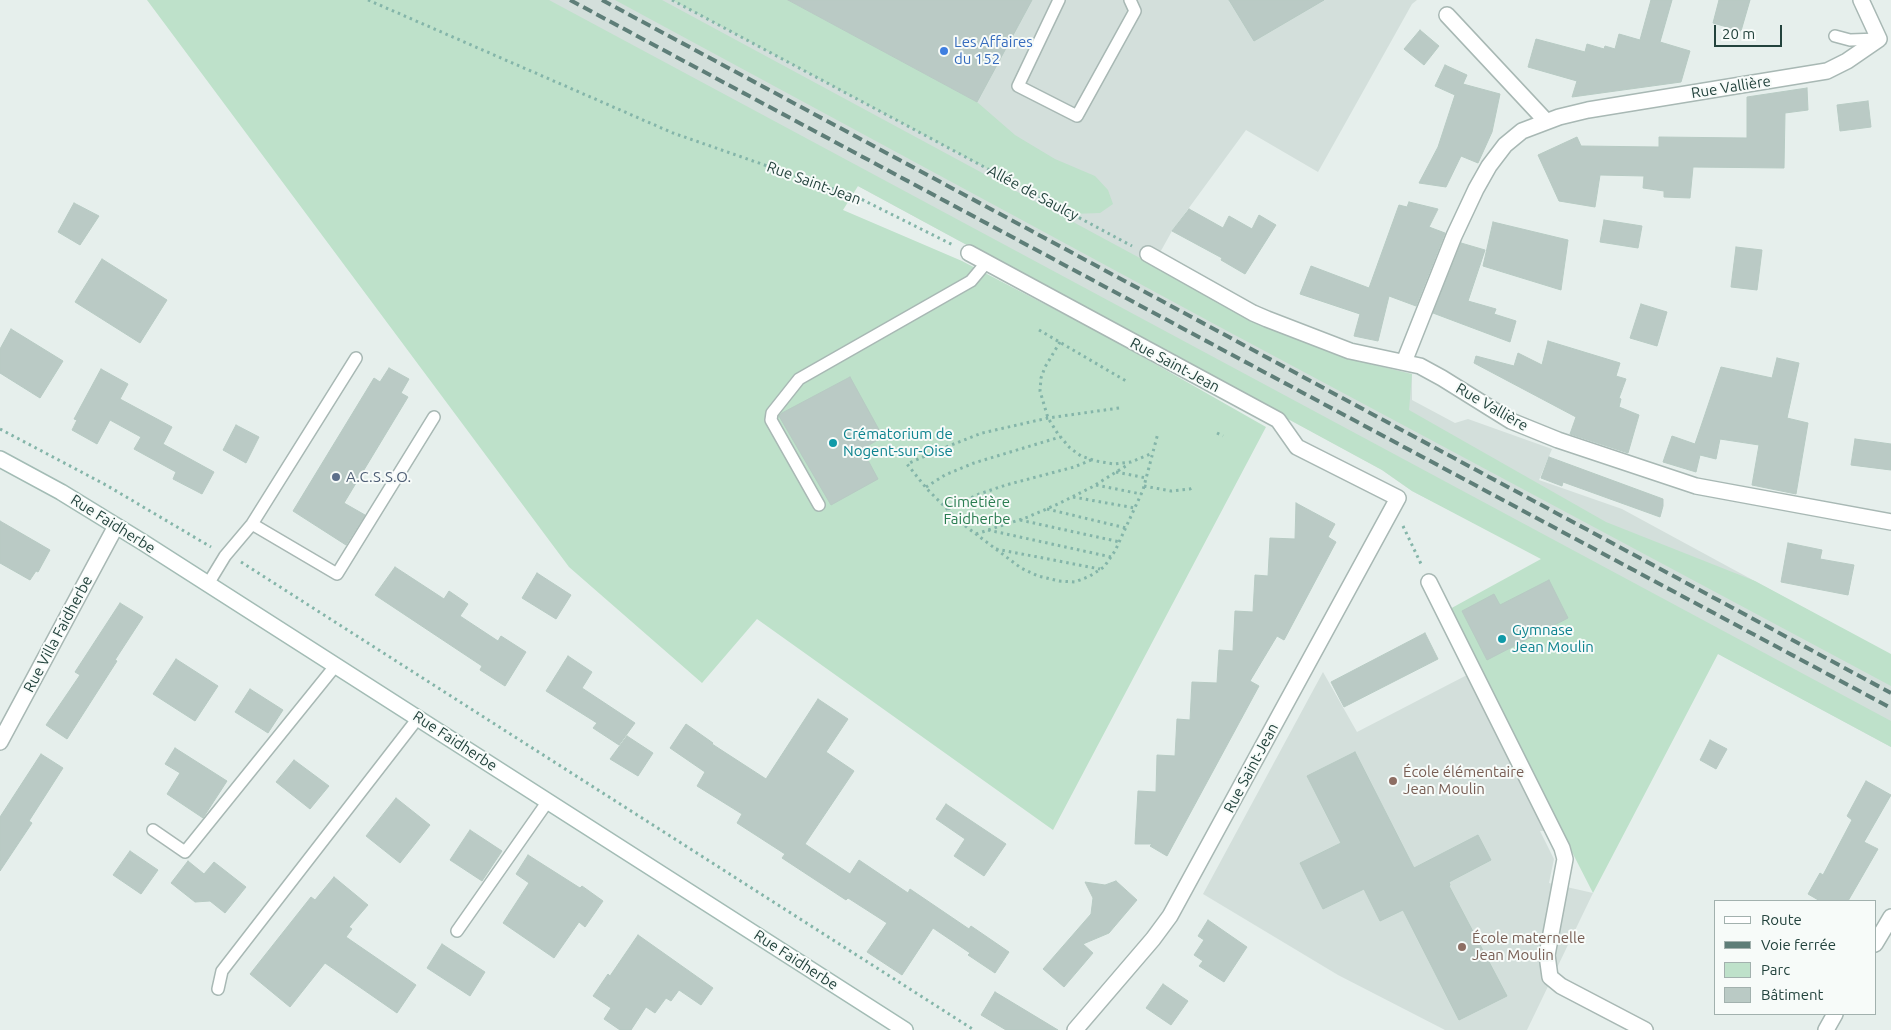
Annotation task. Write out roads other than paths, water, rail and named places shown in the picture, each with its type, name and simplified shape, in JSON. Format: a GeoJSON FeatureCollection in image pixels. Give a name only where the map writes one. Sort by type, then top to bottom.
{"type":"FeatureCollection","features":[{"type":"Feature","properties":{"kind":"street"},"geometry":{"type":"LineString","coordinates":[[1861,0],[1885,40]]}},
{"type":"Feature","properties":{"kind":"street"},"geometry":{"type":"LineString","coordinates":[[1447,15],[1546,121]]}},
{"type":"Feature","properties":{"kind":"street","name":"Rue Vallière"},"geometry":{"type":"LineString","coordinates":[[1885,40],[1827,71],[1588,110],[1546,121],[1522,131],[1505,144],[1483,176],[1454,236],[1404,362],[1430,371],[1511,421],[1527,428],[1678,481],[1715,490],[1891,522]]}},
{"type":"Feature","properties":{"kind":"street","name":"Rue Saint-Jean"},"geometry":{"type":"LineString","coordinates":[[969,253],[1278,420],[1297,447],[1398,498],[1170,916],[1153,939],[1075,1030]]}},
{"type":"Feature","properties":{"kind":"street"},"geometry":{"type":"LineString","coordinates":[[1148,254],[1267,319],[1350,351],[1404,362]]}},
{"type":"Feature","properties":{"kind":"street","name":"Rue Faidherbe"},"geometry":{"type":"LineString","coordinates":[[0,459],[61,492],[208,584],[905,1030]]}},
{"type":"Feature","properties":{"kind":"street","name":"Rue Villa Faidherbe"},"geometry":{"type":"LineString","coordinates":[[0,742],[116,526]]}},
{"type":"Feature","properties":{"kind":"street"},"geometry":{"type":"LineString","coordinates":[[1429,582],[1562,848],[1565,859],[1547,955],[1550,977],[1561,986],[1645,1030]]}},
{"type":"Feature","properties":{"kind":"street"},"geometry":{"type":"LineString","coordinates":[[1876,942],[1891,917]]}},
{"type":"Feature","properties":{"kind":"street"},"geometry":{"type":"LineString","coordinates":[[1826,1030],[1834,1015]]}},
{"type":"Feature","properties":{"kind":"lane"},"geometry":{"type":"LineString","coordinates":[[1059,0],[1018,86],[1077,116],[1135,11],[1130,0]]}},
{"type":"Feature","properties":{"kind":"lane"},"geometry":{"type":"LineString","coordinates":[[1835,36],[1850,40],[1885,40]]}},
{"type":"Feature","properties":{"kind":"lane"},"geometry":{"type":"LineString","coordinates":[[819,505],[771,420],[772,413],[798,379],[971,281],[986,263]]}},
{"type":"Feature","properties":{"kind":"lane"},"geometry":{"type":"LineString","coordinates":[[208,584],[225,556],[252,524],[356,358]]}},
{"type":"Feature","properties":{"kind":"lane"},"geometry":{"type":"LineString","coordinates":[[252,524],[337,574],[434,417]]}},
{"type":"Feature","properties":{"kind":"lane"},"geometry":{"type":"LineString","coordinates":[[153,830],[185,852],[336,665]]}},
{"type":"Feature","properties":{"kind":"lane"},"geometry":{"type":"LineString","coordinates":[[218,989],[222,972],[418,718]]}},
{"type":"Feature","properties":{"kind":"lane"},"geometry":{"type":"LineString","coordinates":[[457,931],[548,801]]}},
{"type":"Feature","properties":{"kind":"railway"},"geometry":{"type":"LineString","coordinates":[[570,0],[1891,708]]}},
{"type":"Feature","properties":{"kind":"railway"},"geometry":{"type":"LineString","coordinates":[[602,0],[1891,693]]}},
{"type":"Feature","properties":{"kind":"place","name":"Les Affaires du 152"},"geometry":{"type":"Point","coordinates":[944,51]}},
{"type":"Feature","properties":{"kind":"place","name":"Crématorium de Nogent-sur-Oise"},"geometry":{"type":"Point","coordinates":[833,443]}},
{"type":"Feature","properties":{"kind":"place","name":"A.C.S.S.O."},"geometry":{"type":"Point","coordinates":[336,477]}},
{"type":"Feature","properties":{"kind":"place","name":"Gymnase Jean Moulin"},"geometry":{"type":"Point","coordinates":[1502,639]}},
{"type":"Feature","properties":{"kind":"place","name":"École élémentaire Jean Moulin"},"geometry":{"type":"Point","coordinates":[1393,781]}},
{"type":"Feature","properties":{"kind":"place","name":"École maternelle Jean Moulin"},"geometry":{"type":"Point","coordinates":[1462,947]}},
{"type":"Feature","properties":{"kind":"park label","name":"Cimetière Faidherbe"},"geometry":{"type":"Point","coordinates":[977,510]}}]}
